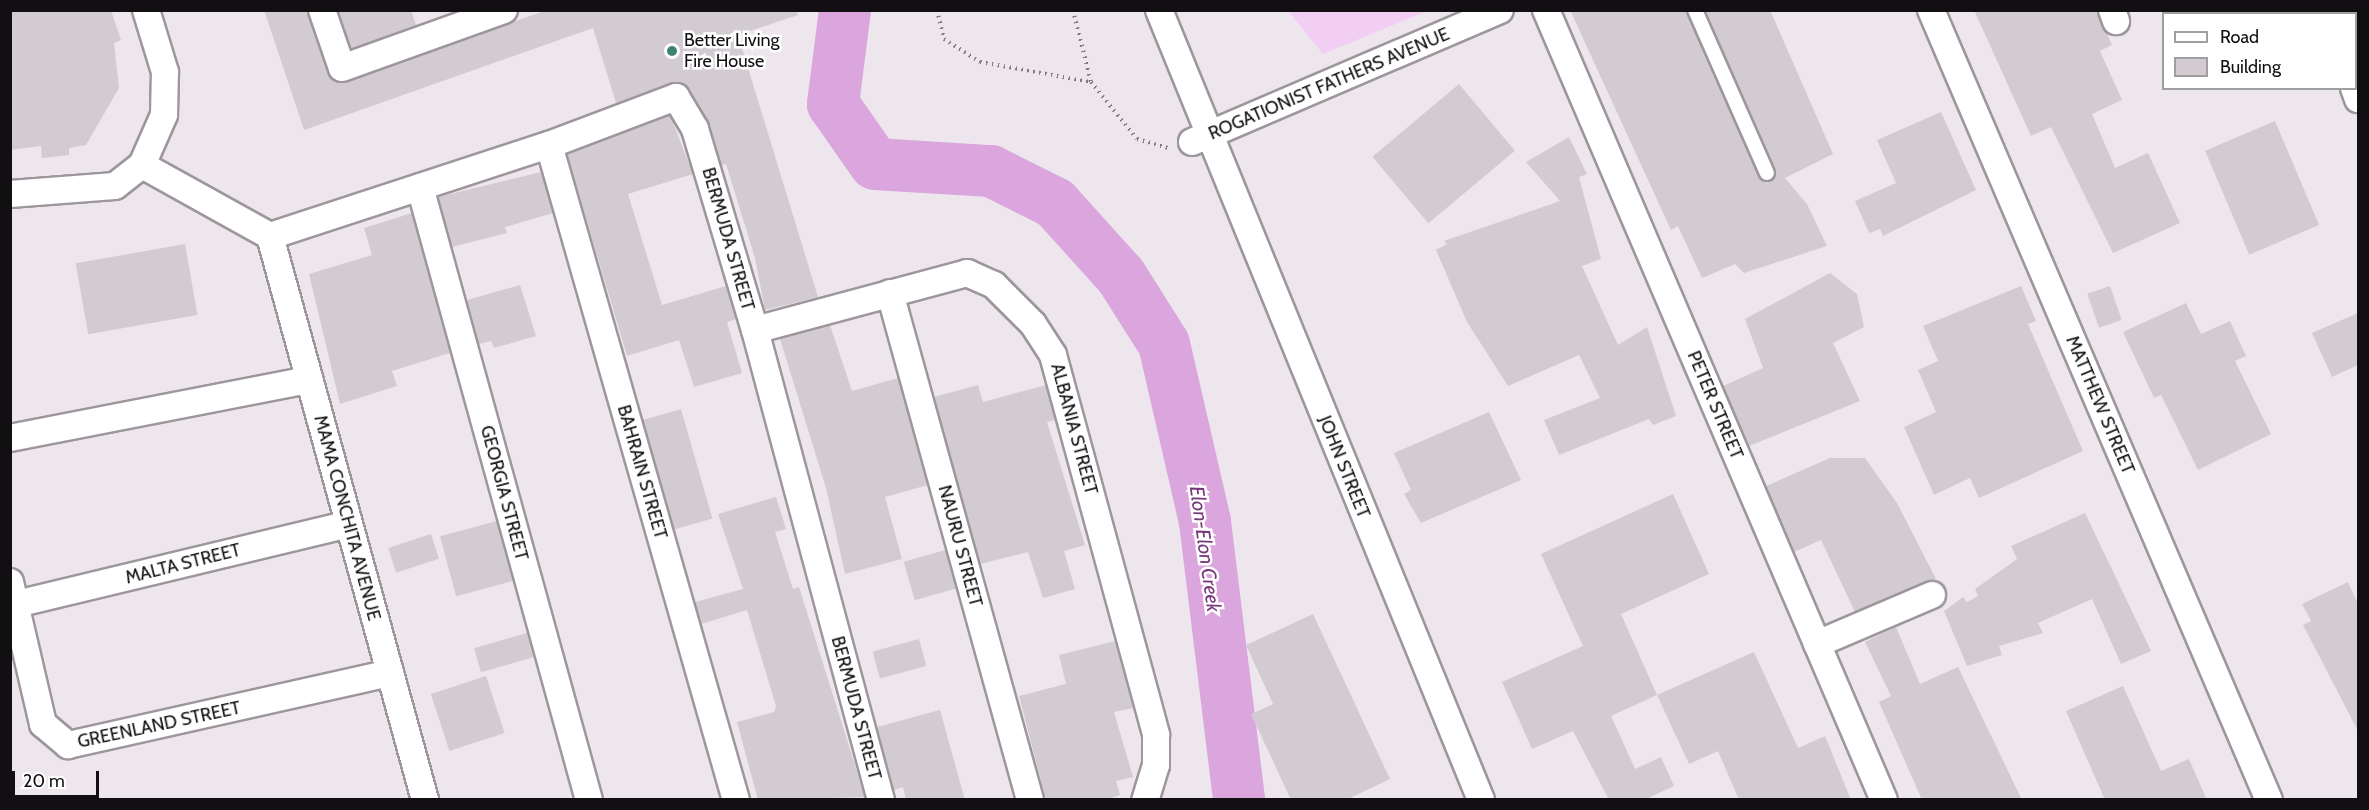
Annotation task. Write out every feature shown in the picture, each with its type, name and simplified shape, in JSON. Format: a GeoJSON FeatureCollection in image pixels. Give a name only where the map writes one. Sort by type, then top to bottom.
{"type":"FeatureCollection","features":[{"type":"Feature","properties":{"kind":"street"},"geometry":{"type":"LineString","coordinates":[[10,194],[115,186],[142,165],[164,115],[165,72],[146,10]]}},
{"type":"Feature","properties":{"kind":"street"},"geometry":{"type":"LineString","coordinates":[[322,10],[342,68],[449,20],[504,10]]}},
{"type":"Feature","properties":{"kind":"street","name":"JOHN STREET"},"geometry":{"type":"LineString","coordinates":[[1159,10],[1200,139],[1481,800]]}},
{"type":"Feature","properties":{"kind":"street","name":"ROGATIONIST FATHERS AVENUE"},"geometry":{"type":"LineString","coordinates":[[1200,139],[1500,10]]}},
{"type":"Feature","properties":{"kind":"street","name":"PETER STREET"},"geometry":{"type":"LineString","coordinates":[[1546,10],[1884,800]]}},
{"type":"Feature","properties":{"kind":"street","name":"MATTHEW STREET"},"geometry":{"type":"LineString","coordinates":[[1931,10],[2269,800]]}},
{"type":"Feature","properties":{"kind":"street","name":"BERMUDA STREET"},"geometry":{"type":"LineString","coordinates":[[270,236],[549,145],[676,97],[695,129],[754,330],[880,800]]}},
{"type":"Feature","properties":{"kind":"street","name":"BAHRAIN STREET"},"geometry":{"type":"LineString","coordinates":[[549,145],[736,800]]}},
{"type":"Feature","properties":{"kind":"street"},"geometry":{"type":"LineString","coordinates":[[142,165],[270,236]]}},
{"type":"Feature","properties":{"kind":"street","name":"GEORGIA STREET"},"geometry":{"type":"LineString","coordinates":[[420,187],[589,800]]}},
{"type":"Feature","properties":{"kind":"street","name":"MAMA CONCHITA AVENUE"},"geometry":{"type":"LineString","coordinates":[[270,236],[424,800]]}},
{"type":"Feature","properties":{"kind":"street","name":"ALBANIA STREET"},"geometry":{"type":"LineString","coordinates":[[754,330],[967,273],[994,285],[1033,324],[1053,355],[1156,735],[1156,765],[1145,800]]}},
{"type":"Feature","properties":{"kind":"street","name":"NAURU STREET"},"geometry":{"type":"LineString","coordinates":[[890,293],[1030,800]]}},
{"type":"Feature","properties":{"kind":"street"},"geometry":{"type":"LineString","coordinates":[[10,438],[309,380]]}},
{"type":"Feature","properties":{"kind":"street","name":"MALTA STREET"},"geometry":{"type":"LineString","coordinates":[[13,593],[349,524]]}},
{"type":"Feature","properties":{"kind":"street","name":"GREENLAND STREET"},"geometry":{"type":"LineString","coordinates":[[13,593],[43,724],[68,745],[390,673]]}},
{"type":"Feature","properties":{"kind":"street"},"geometry":{"type":"LineString","coordinates":[[1817,644],[1932,595]]}},
{"type":"Feature","properties":{"kind":"lane"},"geometry":{"type":"LineString","coordinates":[[1695,10],[1767,173]]}},
{"type":"Feature","properties":{"kind":"path"},"geometry":{"type":"LineString","coordinates":[[937,10],[944,39],[980,62],[1091,82]]}},
{"type":"Feature","properties":{"kind":"path"},"geometry":{"type":"LineString","coordinates":[[1073,10],[1091,82],[1137,139],[1165,148],[1200,139]]}},
{"type":"Feature","properties":{"kind":"shaded area"},"geometry":{"type":"Polygon","coordinates":[[[1288,11],[1427,11],[1323,54],[1288,11]]]}},
{"type":"Feature","properties":{"kind":"building"},"geometry":{"type":"Polygon","coordinates":[[[10,10],[111,10],[121,40],[114,43],[119,88],[86,145],[69,148],[69,155],[42,158],[41,146],[10,150],[10,10]]]}},
{"type":"Feature","properties":{"kind":"building"},"geometry":{"type":"Polygon","coordinates":[[[264,10],[307,10],[328,73],[340,83],[547,10],[797,10],[798,15],[738,35],[818,297],[765,310],[755,258],[726,164],[721,165],[709,124],[689,89],[671,83],[616,103],[593,28],[304,130],[264,10]]]}},
{"type":"Feature","properties":{"kind":"building"},"geometry":{"type":"Polygon","coordinates":[[[338,10],[411,10],[416,25],[351,49],[338,10]]]}},
{"type":"Feature","properties":{"kind":"building"},"geometry":{"type":"Polygon","coordinates":[[[1570,10],[1686,10],[1759,177],[1767,182],[1775,169],[1705,10],[1770,10],[1833,154],[1785,178],[1807,204],[1827,246],[1744,273],[1735,264],[1702,278],[1678,226],[1671,230],[1570,10]]]}},
{"type":"Feature","properties":{"kind":"building"},"geometry":{"type":"Polygon","coordinates":[[[1974,10],[2097,10],[2112,45],[2100,51],[2122,100],[2092,114],[2115,168],[2148,153],[2180,223],[2113,253],[2051,127],[2031,136],[1974,10]]]}},
{"type":"Feature","properties":{"kind":"building"},"geometry":{"type":"Polygon","coordinates":[[[1459,84],[1515,151],[1428,223],[1372,157],[1459,84]]]}},
{"type":"Feature","properties":{"kind":"building"},"geometry":{"type":"Polygon","coordinates":[[[1941,112],[1976,190],[1883,236],[1880,229],[1869,233],[1855,201],[1896,183],[1877,140],[1941,112]]]}},
{"type":"Feature","properties":{"kind":"building"},"geometry":{"type":"Polygon","coordinates":[[[670,115],[693,174],[628,194],[662,305],[726,286],[736,319],[727,322],[742,373],[694,387],[679,340],[627,356],[567,154],[670,115]]]}},
{"type":"Feature","properties":{"kind":"building"},"geometry":{"type":"Polygon","coordinates":[[[2275,121],[2319,225],[2249,255],[2205,151],[2275,121]]]}},
{"type":"Feature","properties":{"kind":"building"},"geometry":{"type":"Polygon","coordinates":[[[1569,137],[1587,174],[1579,177],[1601,259],[1582,266],[1618,345],[1647,327],[1676,416],[1653,425],[1649,419],[1559,455],[1544,420],[1600,398],[1579,355],[1508,386],[1467,322],[1436,250],[1447,244],[1444,241],[1560,201],[1526,162],[1569,137]]]}},
{"type":"Feature","properties":{"kind":"building"},"geometry":{"type":"Polygon","coordinates":[[[541,172],[553,213],[505,227],[507,233],[452,247],[438,197],[541,172]]]}},
{"type":"Feature","properties":{"kind":"building"},"geometry":{"type":"Polygon","coordinates":[[[412,213],[450,353],[392,371],[397,386],[340,404],[309,274],[372,255],[364,228],[412,213]]]}},
{"type":"Feature","properties":{"kind":"building"},"geometry":{"type":"Polygon","coordinates":[[[185,244],[198,315],[88,334],[76,263],[185,244]]]}},
{"type":"Feature","properties":{"kind":"building"},"geometry":{"type":"Polygon","coordinates":[[[1830,273],[1857,294],[1864,327],[1833,343],[1860,401],[1749,446],[1723,386],[1763,368],[1745,319],[1830,273]]]}},
{"type":"Feature","properties":{"kind":"building"},"geometry":{"type":"Polygon","coordinates":[[[520,285],[536,336],[494,348],[491,341],[479,344],[467,300],[520,285]]]}},
{"type":"Feature","properties":{"kind":"building"},"geometry":{"type":"Polygon","coordinates":[[[2021,286],[2036,321],[2028,324],[2083,451],[1979,498],[1970,478],[1934,495],[1904,427],[1936,412],[1918,370],[1938,361],[1923,326],[2021,286]]]}},
{"type":"Feature","properties":{"kind":"building"},"geometry":{"type":"Polygon","coordinates":[[[2110,286],[2122,320],[2099,328],[2087,294],[2110,286]]]}},
{"type":"Feature","properties":{"kind":"building"},"geometry":{"type":"Polygon","coordinates":[[[2186,303],[2201,334],[2230,321],[2246,356],[2235,361],[2271,434],[2198,470],[2161,395],[2154,398],[2123,332],[2186,303]]]}},
{"type":"Feature","properties":{"kind":"building"},"geometry":{"type":"Polygon","coordinates":[[[2358,313],[2358,365],[2332,377],[2312,333],[2358,313]]]}},
{"type":"Feature","properties":{"kind":"building"},"geometry":{"type":"Polygon","coordinates":[[[830,325],[852,391],[898,378],[928,485],[885,497],[902,559],[845,574],[826,488],[780,339],[830,325]]]}},
{"type":"Feature","properties":{"kind":"building"},"geometry":{"type":"Polygon","coordinates":[[[978,385],[983,402],[1046,385],[1055,420],[1047,422],[1085,545],[1064,551],[1075,589],[1043,598],[1028,552],[980,564],[934,397],[978,385]]]}},
{"type":"Feature","properties":{"kind":"building"},"geometry":{"type":"Polygon","coordinates":[[[681,409],[712,519],[674,530],[643,420],[681,409]]]}},
{"type":"Feature","properties":{"kind":"building"},"geometry":{"type":"Polygon","coordinates":[[[1489,412],[1521,480],[1421,523],[1404,494],[1411,490],[1394,453],[1489,412]]]}},
{"type":"Feature","properties":{"kind":"building"},"geometry":{"type":"Polygon","coordinates":[[[1830,458],[1865,458],[1897,503],[1936,579],[1855,612],[1821,540],[1794,552],[1766,486],[1830,458]]]}},
{"type":"Feature","properties":{"kind":"building"},"geometry":{"type":"Polygon","coordinates":[[[1673,494],[1709,574],[1621,614],[1657,695],[1611,716],[1635,769],[1661,757],[1674,786],[1644,800],[1609,800],[1573,731],[1532,749],[1502,682],[1583,646],[1541,554],[1673,494]]]}},
{"type":"Feature","properties":{"kind":"building"},"geometry":{"type":"Polygon","coordinates":[[[776,497],[786,529],[775,532],[793,589],[799,587],[865,797],[758,800],[737,722],[774,712],[776,706],[747,610],[701,624],[695,602],[743,589],[718,514],[776,497]]]}},
{"type":"Feature","properties":{"kind":"building"},"geometry":{"type":"Polygon","coordinates":[[[2085,513],[2151,651],[2121,664],[2092,599],[2038,623],[2043,633],[1999,646],[2002,655],[1967,666],[1944,611],[1963,597],[1967,602],[1978,596],[1975,589],[2017,559],[2011,546],[2085,513]]]}},
{"type":"Feature","properties":{"kind":"building"},"geometry":{"type":"Polygon","coordinates":[[[497,521],[513,581],[456,596],[440,536],[497,521]]]}},
{"type":"Feature","properties":{"kind":"building"},"geometry":{"type":"Polygon","coordinates":[[[431,534],[439,559],[396,573],[388,548],[431,534]]]}},
{"type":"Feature","properties":{"kind":"building"},"geometry":{"type":"Polygon","coordinates":[[[945,550],[956,588],[915,600],[904,562],[945,550]]]}},
{"type":"Feature","properties":{"kind":"building"},"geometry":{"type":"Polygon","coordinates":[[[2348,582],[2358,604],[2358,731],[2303,625],[2311,621],[2302,604],[2348,582]]]}},
{"type":"Feature","properties":{"kind":"building"},"geometry":{"type":"Polygon","coordinates":[[[1313,614],[1390,779],[1346,800],[1291,800],[1251,714],[1273,704],[1246,645],[1313,614]]]}},
{"type":"Feature","properties":{"kind":"building"},"geometry":{"type":"Polygon","coordinates":[[[1896,627],[1920,684],[1958,667],[2022,800],[1922,800],[1879,702],[1891,696],[1865,642],[1896,627]]]}},
{"type":"Feature","properties":{"kind":"building"},"geometry":{"type":"Polygon","coordinates":[[[527,633],[534,657],[481,672],[474,648],[527,633]]]}},
{"type":"Feature","properties":{"kind":"building"},"geometry":{"type":"Polygon","coordinates":[[[919,639],[926,666],[880,678],[873,651],[919,639]]]}},
{"type":"Feature","properties":{"kind":"building"},"geometry":{"type":"Polygon","coordinates":[[[1115,641],[1133,708],[1114,712],[1133,777],[1116,781],[1120,795],[1105,800],[1046,800],[1019,696],[1066,684],[1059,655],[1115,641]]]}},
{"type":"Feature","properties":{"kind":"building"},"geometry":{"type":"Polygon","coordinates":[[[1754,652],[1798,748],[1825,736],[1851,800],[1739,800],[1718,751],[1689,764],[1657,695],[1754,652]]]}},
{"type":"Feature","properties":{"kind":"building"},"geometry":{"type":"Polygon","coordinates":[[[486,676],[505,733],[449,751],[431,694],[486,676]]]}},
{"type":"Feature","properties":{"kind":"building"},"geometry":{"type":"Polygon","coordinates":[[[2123,686],[2161,771],[2189,759],[2207,800],[2105,800],[2066,711],[2123,686]]]}},
{"type":"Feature","properties":{"kind":"building"},"geometry":{"type":"Polygon","coordinates":[[[940,710],[965,800],[906,800],[903,787],[894,790],[877,727],[940,710]]]}},
{"type":"Feature","properties":{"kind":"waterway","name":"Elon-Elon Creek"},"geometry":{"type":"LineString","coordinates":[[845,10],[833,104],[875,164],[991,171],[1055,203],[1121,276],[1164,344],[1205,522],[1239,800]]}},
{"type":"Feature","properties":{"kind":"place","name":"Better Living Fire House"},"geometry":{"type":"Point","coordinates":[672,51]}}]}
